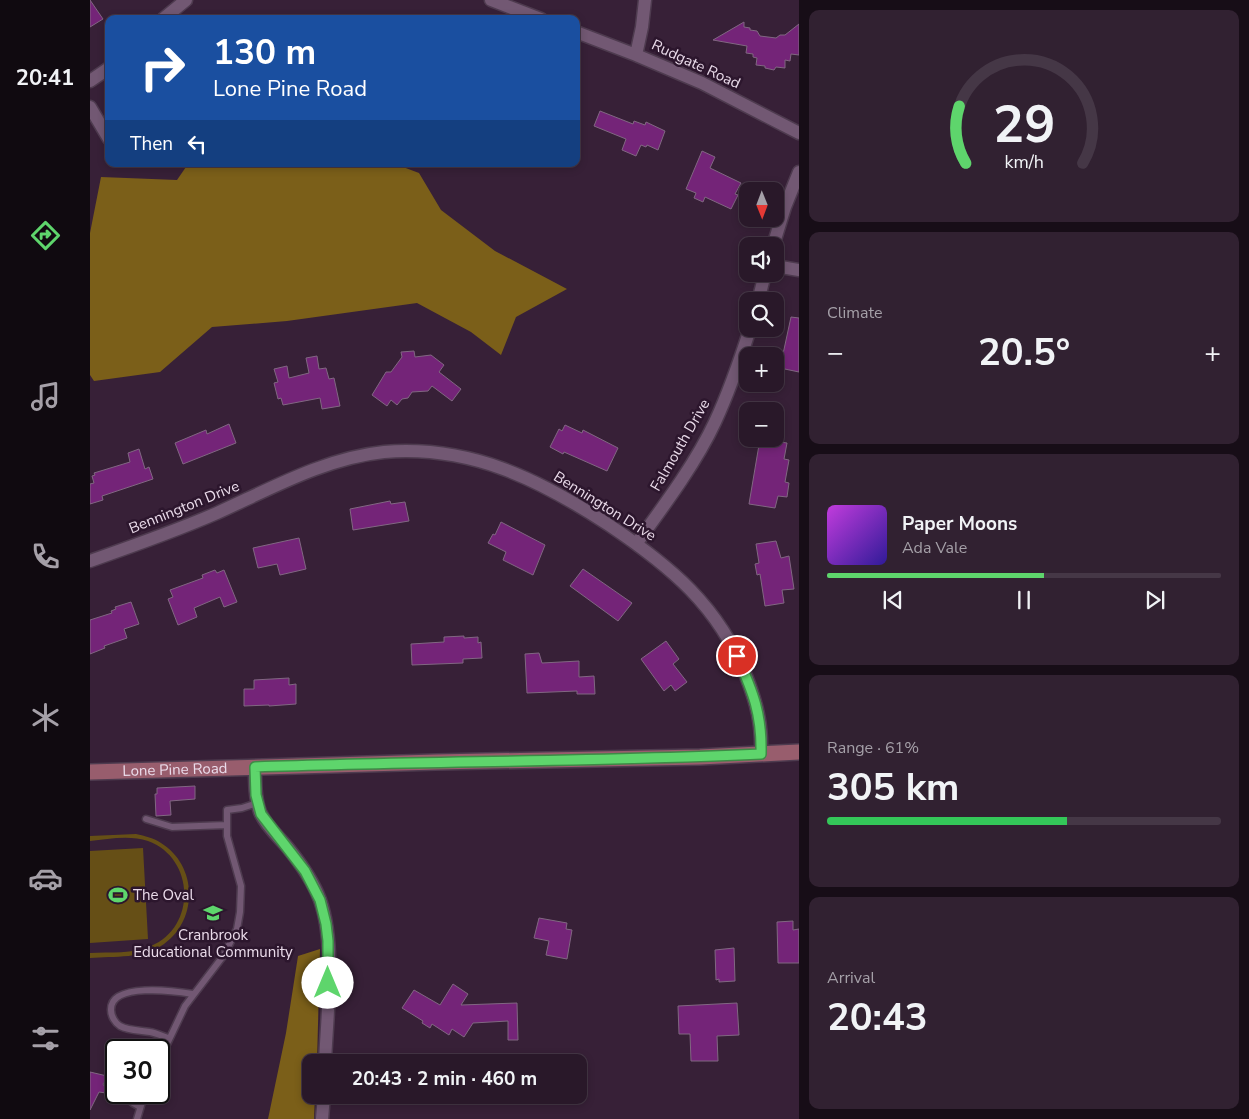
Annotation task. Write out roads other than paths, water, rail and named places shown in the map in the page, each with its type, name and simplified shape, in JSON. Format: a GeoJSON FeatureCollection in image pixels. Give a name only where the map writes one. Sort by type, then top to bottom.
{"type":"FeatureCollection","features":[{"type":"Feature","properties":{"kind":"street"},"geometry":{"type":"LineString","coordinates":[[168,15],[186,0]]}},
{"type":"Feature","properties":{"kind":"street"},"geometry":{"type":"LineString","coordinates":[[491,0],[530,15]]}},
{"type":"Feature","properties":{"kind":"street"},"geometry":{"type":"LineString","coordinates":[[636,55],[646,0]]}},
{"type":"Feature","properties":{"kind":"street","name":"Rudgate Road"},"geometry":{"type":"LineString","coordinates":[[580,34],[702,83],[799,133]]}},
{"type":"Feature","properties":{"kind":"street"},"geometry":{"type":"LineString","coordinates":[[90,82],[105,71]]}},
{"type":"Feature","properties":{"kind":"street"},"geometry":{"type":"LineString","coordinates":[[90,107],[105,133]]}},
{"type":"Feature","properties":{"kind":"street"},"geometry":{"type":"LineString","coordinates":[[776,237],[785,206],[799,172]]}},
{"type":"Feature","properties":{"kind":"street"},"geometry":{"type":"LineString","coordinates":[[784,268],[799,270]]}},
{"type":"Feature","properties":{"kind":"street","name":"Falmouth Drive"},"geometry":{"type":"LineString","coordinates":[[636,544],[678,484],[715,423],[734,378],[747,337]]}},
{"type":"Feature","properties":{"kind":"street","name":"Bennington Drive"},"geometry":{"type":"LineString","coordinates":[[90,560],[184,526],[318,468],[364,455],[404,451],[445,453],[467,457],[506,469],[560,495],[636,544],[673,572],[699,598],[730,640],[744,671],[757,708],[762,732],[761,754]]}},
{"type":"Feature","properties":{"kind":"street","name":"Lone Pine Road"},"geometry":{"type":"LineString","coordinates":[[90,772],[436,762],[662,758],[799,752]]}},
{"type":"Feature","properties":{"kind":"street"},"geometry":{"type":"LineString","coordinates":[[255,767],[257,803],[266,823],[305,871],[320,900],[323,912],[328,941],[325,1054]]}},
{"type":"Feature","properties":{"kind":"street"},"geometry":{"type":"LineString","coordinates":[[322,1119],[323,1104]]}},
{"type":"Feature","properties":{"kind":"lane"},"geometry":{"type":"LineString","coordinates":[[193,994],[170,990],[124,992],[115,999],[111,1007],[111,1016],[118,1025],[132,1030],[152,1032],[168,1038],[193,994],[210,976],[224,955],[237,929],[241,886],[227,836],[227,810],[257,803]]}},
{"type":"Feature","properties":{"kind":"lane"},"geometry":{"type":"LineString","coordinates":[[146,819],[172,827],[227,825]]}},
{"type":"Feature","properties":{"kind":"lane"},"geometry":{"type":"LineString","coordinates":[[132,1104],[140,1107]]}},
{"type":"Feature","properties":{"kind":"lane"},"geometry":{"type":"LineString","coordinates":[[137,1119],[141,1104]]}},
{"type":"Feature","properties":{"kind":"place","name":"The Oval"},"geometry":{"type":"Point","coordinates":[118,895]}},
{"type":"Feature","properties":{"kind":"place","name":"Cranbrook Educational Community"},"geometry":{"type":"Point","coordinates":[213,913]}}]}
